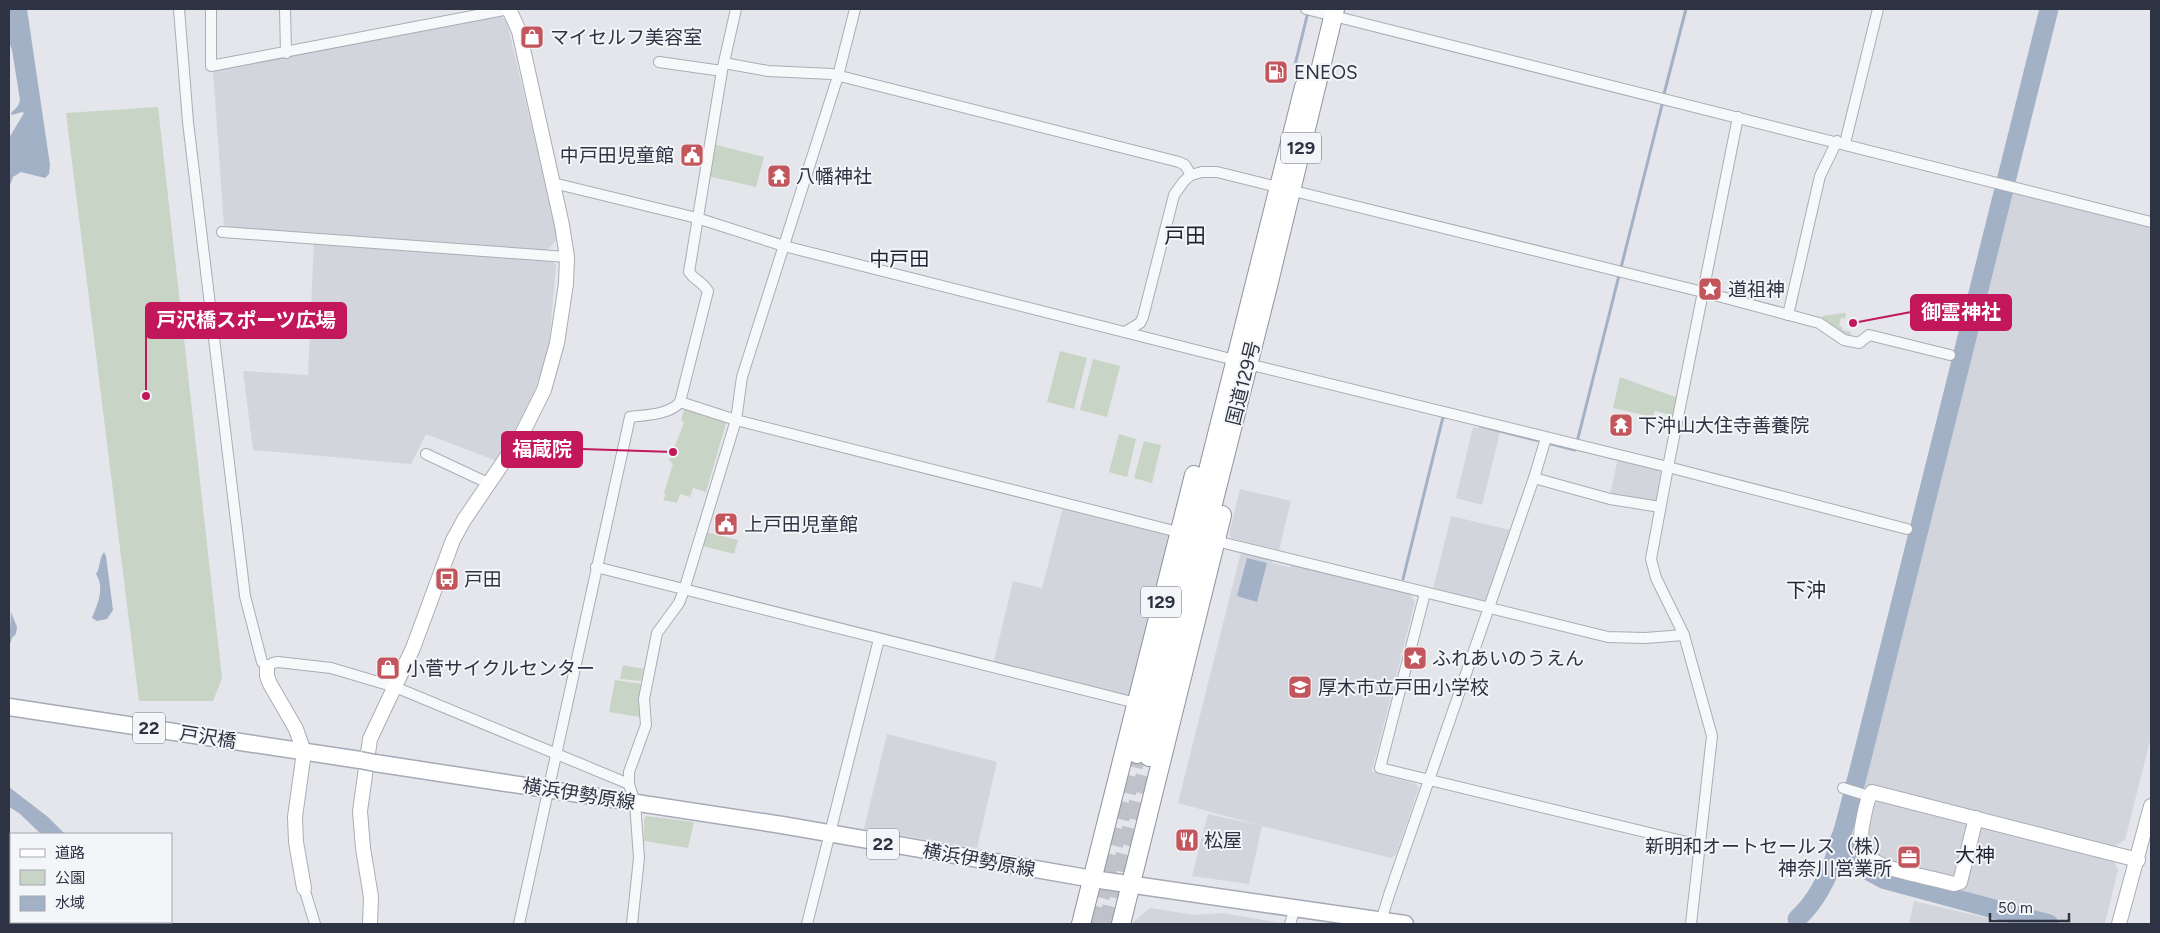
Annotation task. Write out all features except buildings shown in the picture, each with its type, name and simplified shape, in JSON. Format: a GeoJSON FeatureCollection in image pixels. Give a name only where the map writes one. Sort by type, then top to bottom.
{"type":"FeatureCollection","features":[{"type":"Feature","properties":{"kind":"highway","name":"国道129号"},"geometry":{"type":"LineString","coordinates":[[1143,755],[1285,188],[1322,11]]}},
{"type":"Feature","properties":{"kind":"highway","name":"129"},"geometry":{"type":"LineString","coordinates":[[1081,924],[1178,532],[1226,358],[1260,285]]}},
{"type":"Feature","properties":{"kind":"highway","name":"129"},"geometry":{"type":"LineString","coordinates":[[1121,924],[1216,541],[1256,366],[1260,285]]}},
{"type":"Feature","properties":{"kind":"main road","name":"戸沢橋"},"geometry":{"type":"LineString","coordinates":[[9,707],[296,751]]}},
{"type":"Feature","properties":{"kind":"main road","name":"横浜伊勢原線"},"geometry":{"type":"LineString","coordinates":[[296,751],[782,825],[1093,879],[1405,924]]}},
{"type":"Feature","properties":{"kind":"street"},"geometry":{"type":"LineString","coordinates":[[179,9],[188,122],[245,596],[270,684],[296,729],[296,842],[309,924]]}},
{"type":"Feature","properties":{"kind":"street"},"geometry":{"type":"LineString","coordinates":[[211,9],[211,66],[509,9],[519,31],[553,183],[567,257],[566,284],[557,343],[544,390],[521,436],[464,520],[453,540],[413,648],[374,726],[370,739],[360,800],[362,848],[371,897],[370,924]]}},
{"type":"Feature","properties":{"kind":"street"},"geometry":{"type":"LineString","coordinates":[[285,9],[286,53]]}},
{"type":"Feature","properties":{"kind":"street"},"geometry":{"type":"LineString","coordinates":[[519,924],[630,417],[659,413],[678,405],[680,402],[708,291],[703,282],[692,276],[689,272],[723,67],[736,9]]}},
{"type":"Feature","properties":{"kind":"street"},"geometry":{"type":"LineString","coordinates":[[632,924],[639,858],[635,803],[629,784],[631,765],[646,725],[644,699],[657,633],[679,603],[684,590],[736,420],[742,377],[838,76],[854,9]]}},
{"type":"Feature","properties":{"kind":"street"},"geometry":{"type":"LineString","coordinates":[[1788,315],[1820,176],[1841,142],[1878,9]]}},
{"type":"Feature","properties":{"kind":"street"},"geometry":{"type":"LineString","coordinates":[[1322,11],[2151,222]]}},
{"type":"Feature","properties":{"kind":"street"},"geometry":{"type":"LineString","coordinates":[[659,62],[838,76],[1178,162],[1185,165],[1191,175]]}},
{"type":"Feature","properties":{"kind":"street"},"geometry":{"type":"LineString","coordinates":[[1691,924],[1712,736],[1684,635],[1652,566],[1651,559],[1738,117]]}},
{"type":"Feature","properties":{"kind":"street"},"geometry":{"type":"LineString","coordinates":[[1125,332],[1140,323],[1143,317],[1174,196],[1184,181],[1191,175],[1202,172],[1216,172],[1703,292],[1819,323],[1839,338],[1852,342],[1859,343],[1869,335],[1950,355]]}},
{"type":"Feature","properties":{"kind":"street"},"geometry":{"type":"LineString","coordinates":[[553,183],[697,218],[784,246],[1226,358]]}},
{"type":"Feature","properties":{"kind":"street"},"geometry":{"type":"LineString","coordinates":[[222,232],[567,257]]}},
{"type":"Feature","properties":{"kind":"street"},"geometry":{"type":"LineString","coordinates":[[1256,366],[1545,441],[1577,446],[1668,467],[1907,529]]}},
{"type":"Feature","properties":{"kind":"street"},"geometry":{"type":"LineString","coordinates":[[680,402],[736,420],[1178,532]]}},
{"type":"Feature","properties":{"kind":"street"},"geometry":{"type":"LineString","coordinates":[[1381,922],[1534,478],[1545,441]]}},
{"type":"Feature","properties":{"kind":"street"},"geometry":{"type":"LineString","coordinates":[[426,454],[441,458],[490,484]]}},
{"type":"Feature","properties":{"kind":"street"},"geometry":{"type":"LineString","coordinates":[[1534,478],[1610,498],[1660,507]]}},
{"type":"Feature","properties":{"kind":"street"},"geometry":{"type":"LineString","coordinates":[[1216,541],[1608,637],[1645,638],[1684,635]]}},
{"type":"Feature","properties":{"kind":"street"},"geometry":{"type":"LineString","coordinates":[[596,568],[1136,703]]}},
{"type":"Feature","properties":{"kind":"street"},"geometry":{"type":"LineString","coordinates":[[1425,593],[1380,768],[1699,845]]}},
{"type":"Feature","properties":{"kind":"street"},"geometry":{"type":"LineString","coordinates":[[807,924],[878,639]]}},
{"type":"Feature","properties":{"kind":"street"},"geometry":{"type":"LineString","coordinates":[[265,665],[278,662],[309,665],[360,675],[395,687],[629,784]]}},
{"type":"Feature","properties":{"kind":"street"},"geometry":{"type":"LineString","coordinates":[[1845,788],[1866,795],[1872,792],[2138,860]]}},
{"type":"Feature","properties":{"kind":"street"},"geometry":{"type":"LineString","coordinates":[[1866,795],[1860,838],[1862,847],[1870,859],[1881,866],[1954,884],[1960,882],[1976,818]]}},
{"type":"Feature","properties":{"kind":"street"},"geometry":{"type":"LineString","coordinates":[[2119,924],[2138,860],[2151,806]]}},
{"type":"Feature","properties":{"kind":"street"},"geometry":{"type":"LineString","coordinates":[[304,888],[315,924]]}},
{"type":"Feature","properties":{"kind":"street"},"geometry":{"type":"LineString","coordinates":[[1290,924],[1295,908]]}},
{"type":"Feature","properties":{"kind":"shaded area"},"geometry":{"type":"Polygon","coordinates":[[[501,16],[507,22],[558,238],[547,251],[224,227],[213,70],[501,16]]]}},
{"type":"Feature","properties":{"kind":"shaded area"},"geometry":{"type":"Polygon","coordinates":[[[1995,186],[2151,225],[2151,737],[2125,840],[2114,847],[1869,786],[1864,791],[1846,786],[1995,186]]]}},
{"type":"Feature","properties":{"kind":"shaded area"},"geometry":{"type":"Polygon","coordinates":[[[314,243],[551,260],[556,265],[549,346],[529,409],[497,461],[426,434],[411,464],[253,450],[243,371],[308,375],[314,243]]]}},
{"type":"Feature","properties":{"kind":"shaded area"},"geometry":{"type":"Polygon","coordinates":[[[1473,427],[1500,432],[1482,505],[1456,498],[1473,427]]]}},
{"type":"Feature","properties":{"kind":"shaded area"},"geometry":{"type":"Polygon","coordinates":[[[1618,458],[1664,468],[1657,504],[1610,495],[1618,458]]]}},
{"type":"Feature","properties":{"kind":"shaded area"},"geometry":{"type":"Polygon","coordinates":[[[1240,489],[1291,501],[1279,550],[1231,538],[1229,534],[1240,489]]]}},
{"type":"Feature","properties":{"kind":"shaded area"},"geometry":{"type":"Polygon","coordinates":[[[1063,507],[1167,533],[1169,536],[1129,695],[1125,698],[993,665],[1013,581],[1042,588],[1063,507]]]}},
{"type":"Feature","properties":{"kind":"shaded area"},"geometry":{"type":"Polygon","coordinates":[[[1451,516],[1510,530],[1485,602],[1433,589],[1451,516]]]}},
{"type":"Feature","properties":{"kind":"shaded area","name":"厚木市立戸田小学校"},"geometry":{"type":"Polygon","coordinates":[[[1241,552],[1270,559],[1273,563],[1289,567],[1294,565],[1410,594],[1415,602],[1372,771],[1416,784],[1419,787],[1396,855],[1391,858],[1178,803],[1241,552]]]}},
{"type":"Feature","properties":{"kind":"shaded area"},"geometry":{"type":"Polygon","coordinates":[[[887,734],[997,762],[977,848],[864,829],[887,734]]]}},
{"type":"Feature","properties":{"kind":"shaded area"},"geometry":{"type":"Polygon","coordinates":[[[1880,800],[1965,821],[1970,830],[1958,877],[1950,881],[1876,859],[1864,837],[1872,805],[1880,800]]]}},
{"type":"Feature","properties":{"kind":"shaded area"},"geometry":{"type":"Polygon","coordinates":[[[1208,814],[1262,826],[1249,884],[1192,876],[1208,814]]]}},
{"type":"Feature","properties":{"kind":"shaded area"},"geometry":{"type":"Polygon","coordinates":[[[1985,825],[2112,858],[2118,870],[2105,923],[2028,924],[1875,885],[1878,874],[1882,871],[1962,891],[1978,830],[1985,825]]]}},
{"type":"Feature","properties":{"kind":"shaded area"},"geometry":{"type":"Polygon","coordinates":[[[1914,901],[2013,924],[1909,924],[1914,901]]]}},
{"type":"Feature","properties":{"kind":"shaded area"},"geometry":{"type":"Polygon","coordinates":[[[1150,908],[1194,915],[1222,913],[1288,924],[1131,924],[1150,908]]]}},
{"type":"Feature","properties":{"kind":"green space"},"geometry":{"type":"Polygon","coordinates":[[[158,107],[222,678],[213,701],[139,701],[66,113],[158,107]]]}},
{"type":"Feature","properties":{"kind":"green space"},"geometry":{"type":"Polygon","coordinates":[[[713,144],[764,157],[756,187],[708,176],[713,144]]]}},
{"type":"Feature","properties":{"kind":"green space"},"geometry":{"type":"Polygon","coordinates":[[[1846,313],[1845,319],[1841,318],[1839,326],[1842,327],[1842,330],[1851,332],[1850,338],[1837,331],[1822,319],[1823,316],[1846,313]]]}},
{"type":"Feature","properties":{"kind":"green space"},"geometry":{"type":"Polygon","coordinates":[[[1060,351],[1087,358],[1074,409],[1047,402],[1060,351]]]}},
{"type":"Feature","properties":{"kind":"green space"},"geometry":{"type":"Polygon","coordinates":[[[1093,359],[1120,366],[1107,417],[1080,410],[1093,359]]]}},
{"type":"Feature","properties":{"kind":"green space"},"geometry":{"type":"Polygon","coordinates":[[[1620,377],[1678,398],[1674,416],[1655,411],[1653,417],[1613,408],[1620,377]]]}},
{"type":"Feature","properties":{"kind":"green space"},"geometry":{"type":"Polygon","coordinates":[[[685,407],[727,420],[706,492],[693,488],[690,497],[680,494],[677,503],[663,500],[673,464],[669,460],[684,422],[681,420],[685,407]]]}},
{"type":"Feature","properties":{"kind":"green space"},"geometry":{"type":"Polygon","coordinates":[[[1119,434],[1136,439],[1127,477],[1109,472],[1119,434]]]}},
{"type":"Feature","properties":{"kind":"green space"},"geometry":{"type":"Polygon","coordinates":[[[1144,441],[1161,445],[1152,483],[1134,478],[1144,441]]]}},
{"type":"Feature","properties":{"kind":"green space"},"geometry":{"type":"Polygon","coordinates":[[[706,532],[738,540],[734,554],[702,546],[706,532]]]}},
{"type":"Feature","properties":{"kind":"green space"},"geometry":{"type":"Polygon","coordinates":[[[623,665],[644,669],[641,681],[620,679],[623,665]]]}},
{"type":"Feature","properties":{"kind":"green space"},"geometry":{"type":"Polygon","coordinates":[[[615,680],[641,684],[638,700],[640,717],[609,712],[615,680]]]}},
{"type":"Feature","properties":{"kind":"green space"},"geometry":{"type":"Polygon","coordinates":[[[646,816],[694,822],[688,848],[644,841],[644,819],[646,816]]]}},
{"type":"Feature","properties":{"kind":"water"},"geometry":{"type":"Polygon","coordinates":[[[9,9],[27,9],[50,165],[49,174],[45,178],[21,172],[13,177],[9,188],[9,138],[24,113],[12,115],[11,113],[18,106],[20,100],[9,42],[9,9]]]}},
{"type":"Feature","properties":{"kind":"water"},"geometry":{"type":"Polygon","coordinates":[[[104,552],[113,610],[107,619],[97,621],[92,618],[100,590],[99,579],[96,574],[104,552]]]}},
{"type":"Feature","properties":{"kind":"water"},"geometry":{"type":"Polygon","coordinates":[[[1247,558],[1267,563],[1257,602],[1237,596],[1247,558]]]}},
{"type":"Feature","properties":{"kind":"water"},"geometry":{"type":"Polygon","coordinates":[[[11,612],[17,627],[16,634],[12,638],[9,647],[11,612]]]}},
{"type":"Feature","properties":{"kind":"water"},"geometry":{"type":"Polygon","coordinates":[[[9,787],[48,817],[64,833],[40,833],[19,813],[9,807],[9,787]]]}},
{"type":"Feature","properties":{"kind":"waterway"},"geometry":{"type":"LineString","coordinates":[[1664,94],[1686,9]]}},
{"type":"Feature","properties":{"kind":"waterway"},"geometry":{"type":"LineString","coordinates":[[1797,919],[1810,905],[1821,888],[1844,829],[2049,9]]}},
{"type":"Feature","properties":{"kind":"waterway"},"geometry":{"type":"LineString","coordinates":[[1295,65],[1308,12]]}},
{"type":"Feature","properties":{"kind":"waterway"},"geometry":{"type":"LineString","coordinates":[[1480,426],[1575,450],[1662,105]]}},
{"type":"Feature","properties":{"kind":"waterway"},"geometry":{"type":"LineString","coordinates":[[1403,579],[1443,417],[1445,417]]}},
{"type":"Feature","properties":{"kind":"waterway"},"geometry":{"type":"LineString","coordinates":[[1840,838],[1854,863],[1883,879],[2049,924]]}},
{"type":"Feature","properties":{"kind":"tunnel"},"geometry":{"type":"LineString","coordinates":[[1094,924],[1137,754]]}},
{"type":"Feature","properties":{"kind":"tunnel"},"geometry":{"type":"LineString","coordinates":[[1107,924],[1145,774]]}},
{"type":"Feature","properties":{"kind":"place","name":"マイセルフ美容室"},"geometry":{"type":"Point","coordinates":[532,37]}},
{"type":"Feature","properties":{"kind":"place","name":"ENEOS"},"geometry":{"type":"Point","coordinates":[1276,72]}},
{"type":"Feature","properties":{"kind":"place","name":"中戸田児童館"},"geometry":{"type":"Point","coordinates":[692,155]}},
{"type":"Feature","properties":{"kind":"place","name":"八幡神社"},"geometry":{"type":"Point","coordinates":[779,176]}},
{"type":"Feature","properties":{"kind":"place","name":"道祖神"},"geometry":{"type":"Point","coordinates":[1710,289]}},
{"type":"Feature","properties":{"kind":"place","name":"御霊神社"},"geometry":{"type":"Point","coordinates":[1853,323]}},
{"type":"Feature","properties":{"kind":"place","name":"戸沢橋スポーツ広場"},"geometry":{"type":"Point","coordinates":[146,396]}},
{"type":"Feature","properties":{"kind":"place","name":"下沖山大住寺善養院"},"geometry":{"type":"Point","coordinates":[1621,425]}},
{"type":"Feature","properties":{"kind":"place","name":"福蔵院"},"geometry":{"type":"Point","coordinates":[673,452]}},
{"type":"Feature","properties":{"kind":"place","name":"上戸田児童館"},"geometry":{"type":"Point","coordinates":[726,524]}},
{"type":"Feature","properties":{"kind":"place","name":"戸田"},"geometry":{"type":"Point","coordinates":[447,579]}},
{"type":"Feature","properties":{"kind":"place","name":"ふれあいのうえん"},"geometry":{"type":"Point","coordinates":[1415,658]}},
{"type":"Feature","properties":{"kind":"place","name":"小菅サイクルセンター"},"geometry":{"type":"Point","coordinates":[388,668]}},
{"type":"Feature","properties":{"kind":"place","name":"厚木市立戸田小学校"},"geometry":{"type":"Point","coordinates":[1300,687]}},
{"type":"Feature","properties":{"kind":"place","name":"松屋"},"geometry":{"type":"Point","coordinates":[1187,840]}},
{"type":"Feature","properties":{"kind":"place","name":"新明和オートセールス（株） 神奈川営業所"},"geometry":{"type":"Point","coordinates":[1909,857]}},
{"type":"Feature","properties":{"kind":"district","name":"戸田"},"geometry":{"type":"Point","coordinates":[1185,235]}},
{"type":"Feature","properties":{"kind":"district","name":"中戸田"},"geometry":{"type":"Point","coordinates":[899,259]}},
{"type":"Feature","properties":{"kind":"district","name":"下沖"},"geometry":{"type":"Point","coordinates":[1806,590]}},
{"type":"Feature","properties":{"kind":"district","name":"大神"},"geometry":{"type":"Point","coordinates":[1975,855]}}]}
